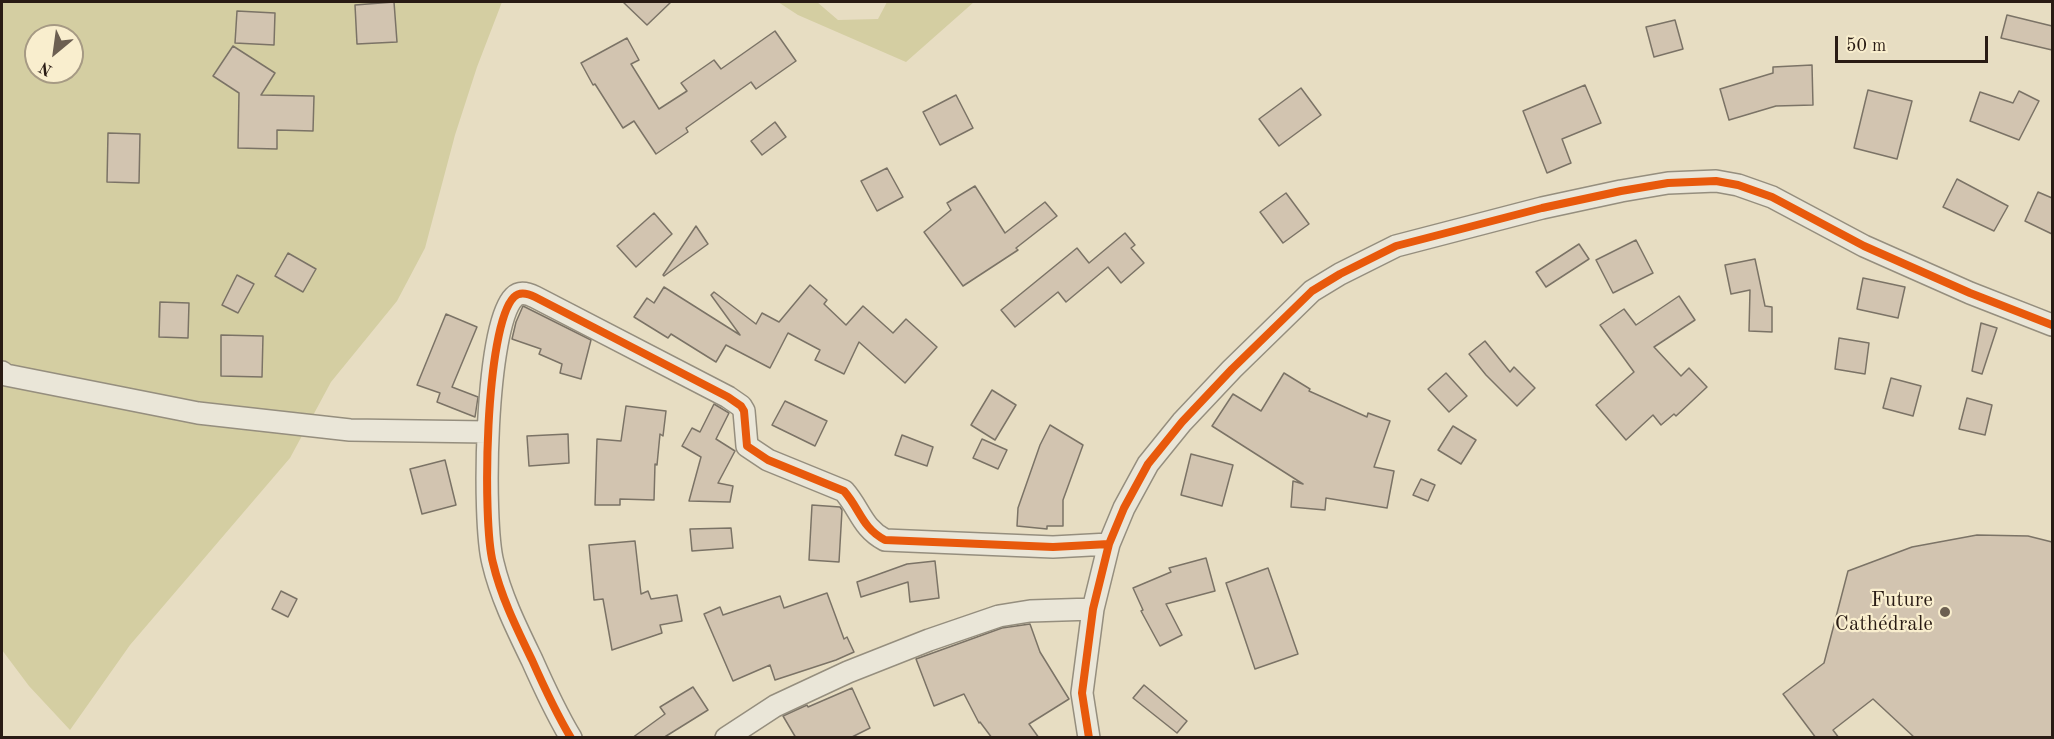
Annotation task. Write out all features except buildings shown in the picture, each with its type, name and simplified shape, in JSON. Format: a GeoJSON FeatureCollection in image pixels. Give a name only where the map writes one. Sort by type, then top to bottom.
{"type":"FeatureCollection","features":[{"type":"Feature","properties":{"kind":"street"},"geometry":{"type":"LineString","coordinates":[[1089,738],[1082,693],[1093,609],[1109,544],[1124,508],[1148,464],[1182,422],[1225,376],[1312,291],[1396,246],[1542,208],[1668,183],[1716,181],[1738,185],[1772,197],[1875,251],[2052,326]]}},
{"type":"Feature","properties":{"kind":"street"},"geometry":{"type":"LineString","coordinates":[[571,738],[557,716],[511,617],[492,560],[487,499],[487,432],[496,351],[503,318],[515,296],[527,294],[728,397],[744,411],[747,446],[768,460],[844,491],[869,529],[885,540],[1053,547],[1109,544]]}},
{"type":"Feature","properties":{"kind":"street"},"geometry":{"type":"LineString","coordinates":[[2,372],[6,375],[198,413],[350,430],[487,432]]}},
{"type":"Feature","properties":{"kind":"street"},"geometry":{"type":"LineString","coordinates":[[726,738],[776,706],[848,672],[929,640],[999,616],[1030,611],[1093,609]]}},
{"type":"Feature","properties":{"kind":"shaded area"},"geometry":{"type":"Polygon","coordinates":[[[2,2],[502,2],[477,67],[455,135],[425,248],[397,301],[331,382],[290,458],[130,645],[70,730],[29,686],[2,650],[2,2]]]}},
{"type":"Feature","properties":{"kind":"shaded area"},"geometry":{"type":"Polygon","coordinates":[[[778,2],[817,2],[838,20],[878,19],[887,2],[974,2],[906,62],[798,15],[778,2]]]}},
{"type":"Feature","properties":{"kind":"cycle path"},"geometry":{"type":"LineString","coordinates":[[1089,738],[1082,693],[1093,609],[1109,544],[1124,508],[1148,464],[1182,422],[1232,369],[1312,291],[1396,246],[1542,208],[1621,191],[1668,183],[1716,181],[1738,185],[1772,197],[1864,246],[1970,293],[2052,325]]}},
{"type":"Feature","properties":{"kind":"cycle path"},"geometry":{"type":"LineString","coordinates":[[571,738],[550,700],[510,613],[496,576],[490,541],[487,468],[492,383],[504,315],[514,297],[519,294],[535,297],[728,397],[744,411],[747,446],[768,460],[844,491],[871,530],[885,540],[1053,547],[1109,544]]}},
{"type":"Feature","properties":{"kind":"place","name":"Future Cathédrale"},"geometry":{"type":"Point","coordinates":[1945,612]}}]}
